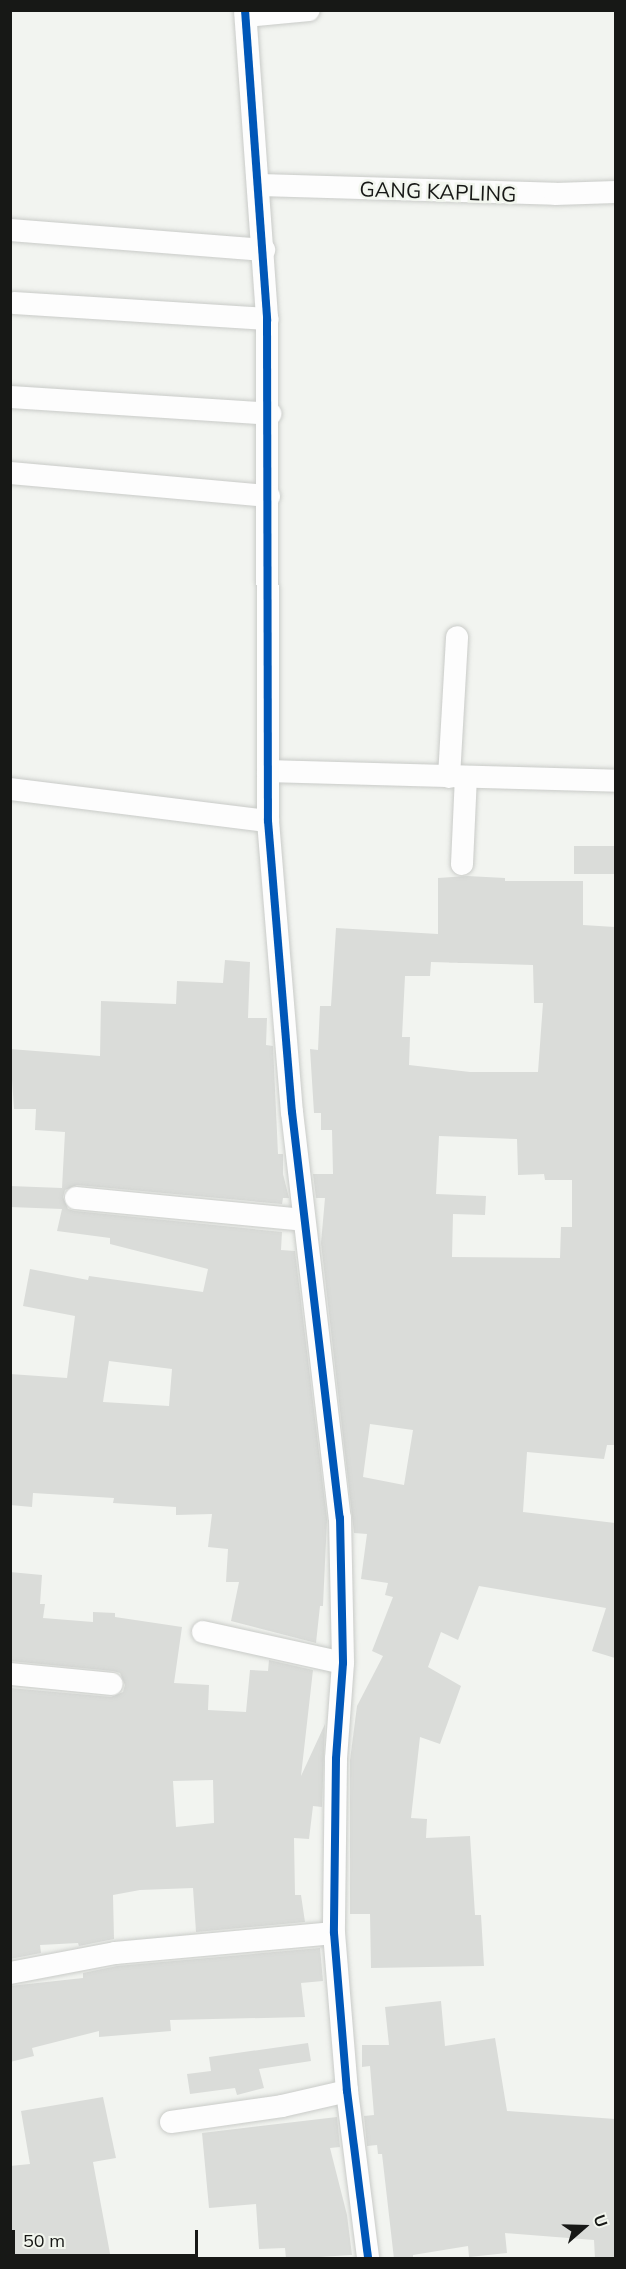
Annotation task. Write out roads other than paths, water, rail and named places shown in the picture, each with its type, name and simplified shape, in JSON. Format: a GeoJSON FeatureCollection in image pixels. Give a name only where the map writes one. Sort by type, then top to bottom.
{"type":"FeatureCollection","features":[{"type":"Feature","properties":{"kind":"street"},"geometry":{"type":"LineString","coordinates":[[309,10],[245,13],[264,250],[270,414],[268,821],[303,1220],[340,1518],[343,1663],[336,1759],[334,1934],[347,2091],[368,2259]]}},
{"type":"Feature","properties":{"kind":"street","name":"GANG KAPLING"},"geometry":{"type":"LineString","coordinates":[[260,186],[555,194],[615,192]]}},
{"type":"Feature","properties":{"kind":"street"},"geometry":{"type":"LineString","coordinates":[[10,230],[264,250]]}},
{"type":"Feature","properties":{"kind":"street"},"geometry":{"type":"LineString","coordinates":[[14,303],[267,319]]}},
{"type":"Feature","properties":{"kind":"street"},"geometry":{"type":"LineString","coordinates":[[10,397],[270,414]]}},
{"type":"Feature","properties":{"kind":"street"},"geometry":{"type":"LineString","coordinates":[[10,473],[269,496]]}},
{"type":"Feature","properties":{"kind":"street"},"geometry":{"type":"LineString","coordinates":[[457,637],[458,777],[462,864]]}},
{"type":"Feature","properties":{"kind":"street"},"geometry":{"type":"LineString","coordinates":[[268,771],[615,781]]}},
{"type":"Feature","properties":{"kind":"street"},"geometry":{"type":"LineString","coordinates":[[10,789],[268,821]]}},
{"type":"Feature","properties":{"kind":"street"},"geometry":{"type":"LineString","coordinates":[[76,1198],[303,1220]]}},
{"type":"Feature","properties":{"kind":"street"},"geometry":{"type":"LineString","coordinates":[[203,1632],[343,1663]]}},
{"type":"Feature","properties":{"kind":"street"},"geometry":{"type":"LineString","coordinates":[[10,1674],[112,1684]]}},
{"type":"Feature","properties":{"kind":"street"},"geometry":{"type":"LineString","coordinates":[[10,1973],[106,1954],[334,1934]]}},
{"type":"Feature","properties":{"kind":"street"},"geometry":{"type":"LineString","coordinates":[[171,2122],[282,2106],[347,2091]]}}]}
